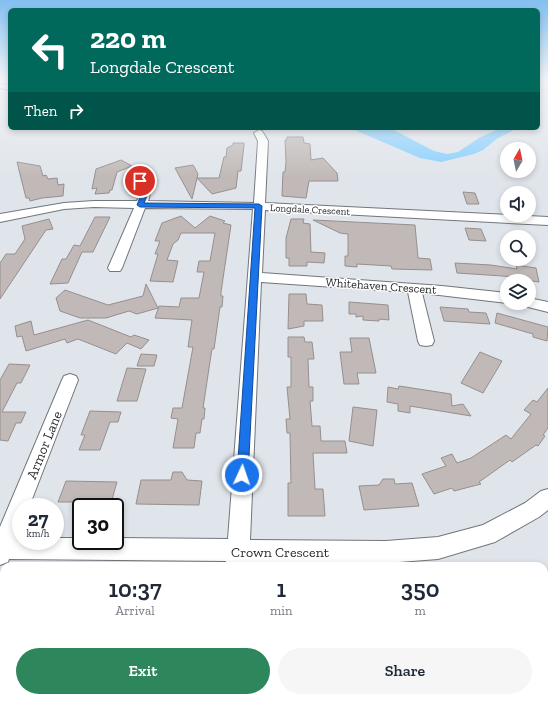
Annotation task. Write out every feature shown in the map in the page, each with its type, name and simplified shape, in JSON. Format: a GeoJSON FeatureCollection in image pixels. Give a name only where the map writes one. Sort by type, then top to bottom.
{"type":"FeatureCollection","features":[{"type":"Feature","properties":{"kind":"street"},"geometry":{"type":"LineString","coordinates":[[237,559],[254,277],[264,141],[259,133]]}},
{"type":"Feature","properties":{"kind":"street"},"geometry":{"type":"LineString","coordinates":[[115,268],[145,195],[145,189],[140,181]]}},
{"type":"Feature","properties":{"kind":"street","name":"Longdale Crescent"},"geometry":{"type":"LineString","coordinates":[[0,218],[64,206],[140,205],[259,206],[548,220]]}},
{"type":"Feature","properties":{"kind":"street","name":"Whitehaven Crescent"},"geometry":{"type":"LineString","coordinates":[[254,277],[414,288],[500,297]]}},
{"type":"Feature","properties":{"kind":"street"},"geometry":{"type":"LineString","coordinates":[[414,288],[426,341]]}},
{"type":"Feature","properties":{"kind":"street"},"geometry":{"type":"LineString","coordinates":[[536,304],[548,307]]}},
{"type":"Feature","properties":{"kind":"street","name":"Armor Lane"},"geometry":{"type":"LineString","coordinates":[[1,550],[70,380]]}},
{"type":"Feature","properties":{"kind":"street","name":"Crown Crescent"},"geometry":{"type":"LineString","coordinates":[[1,550],[237,559],[438,548],[487,535],[532,510],[548,498]]}},
{"type":"Feature","properties":{"kind":"water"},"geometry":{"type":"Polygon","coordinates":[[[355,130],[394,130],[434,151],[447,154],[458,152],[479,138],[496,130],[514,130],[498,138],[483,150],[474,154],[441,162],[420,158],[355,130]]]}},
{"type":"Feature","properties":{"kind":"building"},"geometry":{"type":"Polygon","coordinates":[[[287,137],[303,137],[304,143],[310,144],[311,160],[323,158],[337,173],[338,181],[309,181],[306,198],[282,196],[283,172],[285,172],[286,162],[285,140],[287,140],[287,137]]]}},
{"type":"Feature","properties":{"kind":"building"},"geometry":{"type":"Polygon","coordinates":[[[233,143],[244,143],[241,171],[238,171],[236,188],[212,194],[197,178],[219,178],[224,157],[226,157],[227,148],[233,145],[233,143]]]}},
{"type":"Feature","properties":{"kind":"building"},"geometry":{"type":"Polygon","coordinates":[[[121,160],[132,166],[117,172],[112,190],[110,190],[109,193],[95,194],[97,188],[92,189],[96,169],[121,160]]]}},
{"type":"Feature","properties":{"kind":"building"},"geometry":{"type":"Polygon","coordinates":[[[17,162],[40,166],[43,176],[46,175],[48,179],[57,178],[58,185],[64,184],[63,196],[30,201],[29,198],[26,198],[17,162]]]}},
{"type":"Feature","properties":{"kind":"building"},"geometry":{"type":"Polygon","coordinates":[[[193,165],[198,174],[192,199],[175,168],[193,165]]]}},
{"type":"Feature","properties":{"kind":"building"},"geometry":{"type":"Polygon","coordinates":[[[463,192],[475,193],[479,204],[467,204],[463,192]]]}},
{"type":"Feature","properties":{"kind":"building"},"geometry":{"type":"Polygon","coordinates":[[[181,216],[195,228],[210,216],[225,221],[223,223],[231,225],[221,292],[221,296],[223,296],[222,307],[220,307],[214,349],[212,349],[203,408],[205,408],[204,419],[202,419],[200,433],[196,433],[194,448],[173,448],[178,419],[171,418],[173,408],[182,408],[193,347],[188,347],[192,320],[155,318],[159,306],[179,307],[181,298],[199,298],[204,272],[197,272],[199,261],[210,261],[215,233],[181,233],[178,240],[173,244],[167,260],[178,261],[173,282],[150,281],[158,254],[155,254],[160,241],[155,241],[162,223],[181,216]]]}},
{"type":"Feature","properties":{"kind":"building"},"geometry":{"type":"Polygon","coordinates":[[[95,217],[110,217],[93,252],[82,252],[68,283],[50,284],[62,259],[66,259],[74,245],[80,246],[95,217]]]}},
{"type":"Feature","properties":{"kind":"building"},"geometry":{"type":"Polygon","coordinates":[[[49,219],[53,229],[46,230],[0,299],[0,263],[6,254],[15,254],[25,239],[22,226],[49,219]]]}},
{"type":"Feature","properties":{"kind":"building"},"geometry":{"type":"Polygon","coordinates":[[[291,219],[304,219],[303,223],[310,224],[311,252],[325,253],[324,263],[307,262],[307,266],[289,266],[289,258],[286,258],[286,238],[291,219]]]}},
{"type":"Feature","properties":{"kind":"building"},"geometry":{"type":"Polygon","coordinates":[[[313,220],[415,225],[418,258],[430,259],[432,270],[392,269],[391,266],[357,264],[357,267],[345,266],[345,256],[348,256],[348,234],[340,233],[313,220]]]}},
{"type":"Feature","properties":{"kind":"building"},"geometry":{"type":"Polygon","coordinates":[[[465,228],[481,229],[486,241],[469,240],[465,228]]]}},
{"type":"Feature","properties":{"kind":"building"},"geometry":{"type":"Polygon","coordinates":[[[455,263],[491,265],[517,269],[516,266],[523,266],[536,268],[539,282],[536,282],[536,274],[500,274],[500,276],[457,273],[455,263]]]}},
{"type":"Feature","properties":{"kind":"building"},"geometry":{"type":"Polygon","coordinates":[[[146,284],[158,308],[137,314],[129,311],[106,318],[80,318],[60,311],[56,298],[65,290],[108,305],[143,296],[146,284]]]}},
{"type":"Feature","properties":{"kind":"building"},"geometry":{"type":"Polygon","coordinates":[[[289,294],[306,294],[307,304],[322,305],[323,321],[304,321],[304,326],[288,329],[289,294]]]}},
{"type":"Feature","properties":{"kind":"building"},"geometry":{"type":"Polygon","coordinates":[[[349,302],[388,305],[389,320],[363,320],[363,316],[356,317],[356,314],[349,314],[349,302]]]}},
{"type":"Feature","properties":{"kind":"building"},"geometry":{"type":"Polygon","coordinates":[[[440,307],[468,309],[469,312],[486,313],[490,324],[444,321],[440,307]]]}},
{"type":"Feature","properties":{"kind":"building"},"geometry":{"type":"Polygon","coordinates":[[[497,313],[548,327],[547,341],[533,337],[533,334],[495,323],[497,313]]]}},
{"type":"Feature","properties":{"kind":"building"},"geometry":{"type":"Polygon","coordinates":[[[88,320],[131,337],[134,335],[149,340],[141,349],[127,343],[116,354],[78,339],[67,343],[65,339],[26,351],[22,336],[17,337],[15,326],[31,321],[34,335],[88,320]]]}},
{"type":"Feature","properties":{"kind":"building"},"geometry":{"type":"Polygon","coordinates":[[[288,337],[304,337],[305,342],[312,342],[314,359],[308,359],[309,387],[313,387],[313,401],[310,401],[312,426],[320,426],[321,441],[345,441],[347,453],[313,453],[315,489],[323,489],[325,516],[288,516],[288,483],[291,483],[290,433],[287,433],[286,419],[290,419],[287,387],[291,387],[291,357],[288,357],[288,337]]]}},
{"type":"Feature","properties":{"kind":"building"},"geometry":{"type":"Polygon","coordinates":[[[350,338],[369,338],[376,373],[357,373],[359,384],[344,384],[340,352],[352,352],[350,338]]]}},
{"type":"Feature","properties":{"kind":"building"},"geometry":{"type":"Polygon","coordinates":[[[480,352],[502,361],[483,393],[461,383],[480,352]]]}},
{"type":"Feature","properties":{"kind":"building"},"geometry":{"type":"Polygon","coordinates":[[[141,354],[157,355],[154,366],[137,366],[141,354]]]}},
{"type":"Feature","properties":{"kind":"building"},"geometry":{"type":"Polygon","coordinates":[[[9,364],[30,365],[21,383],[17,383],[2,412],[26,412],[21,423],[16,423],[8,441],[0,440],[0,380],[9,364]]]}},
{"type":"Feature","properties":{"kind":"building"},"geometry":{"type":"Polygon","coordinates":[[[127,368],[146,369],[137,401],[117,401],[127,368]]]}},
{"type":"Feature","properties":{"kind":"building"},"geometry":{"type":"Polygon","coordinates":[[[399,386],[451,394],[452,406],[463,404],[471,416],[410,406],[410,413],[398,411],[398,404],[387,402],[388,387],[398,389],[399,386]]]}},
{"type":"Feature","properties":{"kind":"building"},"geometry":{"type":"Polygon","coordinates":[[[548,388],[548,428],[543,435],[545,436],[538,446],[536,445],[512,462],[510,460],[479,482],[481,484],[454,491],[452,488],[434,494],[422,474],[446,466],[441,458],[452,454],[457,463],[471,458],[506,435],[511,439],[531,414],[524,410],[533,400],[537,402],[548,388]]]}},
{"type":"Feature","properties":{"kind":"building"},"geometry":{"type":"Polygon","coordinates":[[[353,407],[377,410],[373,446],[349,441],[353,407]]]}},
{"type":"Feature","properties":{"kind":"building"},"geometry":{"type":"Polygon","coordinates":[[[90,411],[121,412],[118,422],[110,422],[100,450],[79,450],[85,435],[81,435],[90,411]]]}},
{"type":"Feature","properties":{"kind":"building"},"geometry":{"type":"Polygon","coordinates":[[[173,472],[182,472],[187,480],[202,481],[199,505],[136,504],[141,480],[171,480],[173,472]]]}},
{"type":"Feature","properties":{"kind":"building"},"geometry":{"type":"Polygon","coordinates":[[[383,479],[394,479],[395,484],[412,483],[419,506],[364,510],[359,486],[379,485],[383,479]]]}},
{"type":"Feature","properties":{"kind":"building"},"geometry":{"type":"Polygon","coordinates":[[[66,481],[117,482],[112,498],[72,498],[72,502],[64,502],[64,498],[60,498],[66,481]]]}},
{"type":"Feature","properties":{"kind":"route"},"geometry":{"type":"LineString","coordinates":[[140,181],[145,189],[145,195],[140,205],[259,206],[242,475]]}}]}
